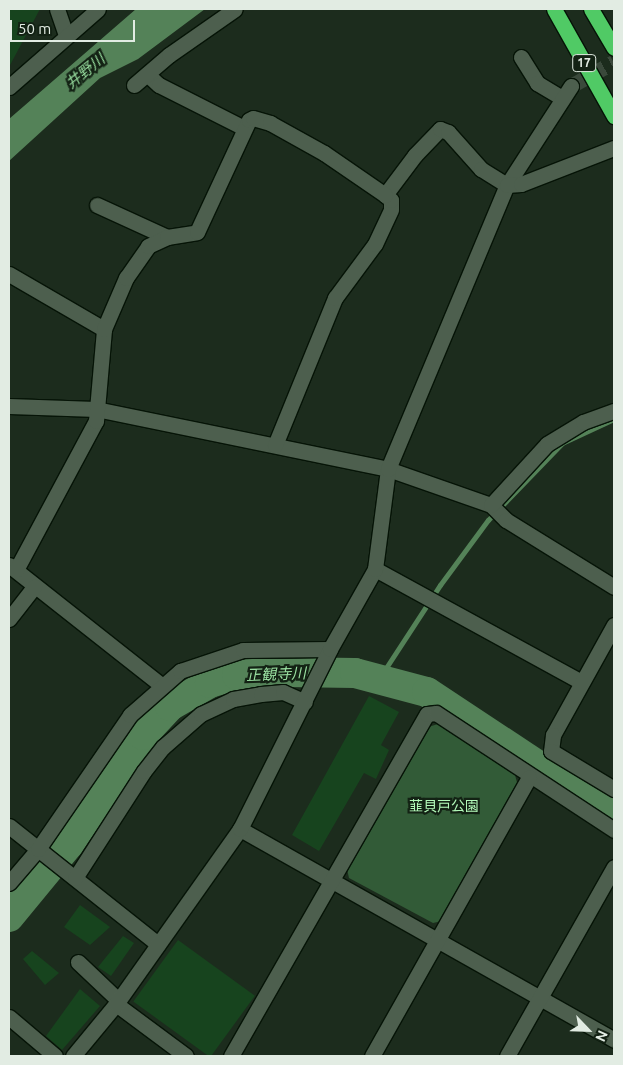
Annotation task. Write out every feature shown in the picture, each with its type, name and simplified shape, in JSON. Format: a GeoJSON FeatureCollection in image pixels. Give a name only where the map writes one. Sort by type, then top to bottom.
{"type":"FeatureCollection","features":[{"type":"Feature","properties":{"kind":"highway","name":"17"},"geometry":{"type":"LineString","coordinates":[[554,9],[614,116]]}},
{"type":"Feature","properties":{"kind":"highway","name":"17"},"geometry":{"type":"LineString","coordinates":[[591,9],[614,48]]}},
{"type":"Feature","properties":{"kind":"street"},"geometry":{"type":"LineString","coordinates":[[57,9],[66,35]]}},
{"type":"Feature","properties":{"kind":"street"},"geometry":{"type":"LineString","coordinates":[[9,87],[66,35],[98,9]]}},
{"type":"Feature","properties":{"kind":"street"},"geometry":{"type":"LineString","coordinates":[[134,85],[235,9]]}},
{"type":"Feature","properties":{"kind":"street"},"geometry":{"type":"LineString","coordinates":[[73,1056],[117,1002],[240,829],[328,655],[375,569],[388,470],[507,185],[566,92],[537,82],[521,57]]}},
{"type":"Feature","properties":{"kind":"street"},"geometry":{"type":"LineString","coordinates":[[147,74],[159,85],[244,128]]}},
{"type":"Feature","properties":{"kind":"street"},"geometry":{"type":"LineString","coordinates":[[161,685],[12,568],[96,421],[104,329],[126,278],[148,246],[167,237],[197,232],[244,128],[252,118],[270,123],[324,153],[391,200],[391,209],[375,244],[335,298],[275,445]]}},
{"type":"Feature","properties":{"kind":"street"},"geometry":{"type":"LineString","coordinates":[[385,195],[440,129],[448,132],[480,169],[507,185],[520,184],[614,148]]}},
{"type":"Feature","properties":{"kind":"street"},"geometry":{"type":"LineString","coordinates":[[97,205],[167,237]]}},
{"type":"Feature","properties":{"kind":"street"},"geometry":{"type":"LineString","coordinates":[[9,274],[104,329]]}},
{"type":"Feature","properties":{"kind":"street"},"geometry":{"type":"LineString","coordinates":[[9,406],[96,409],[388,470],[492,505],[505,519],[614,587]]}},
{"type":"Feature","properties":{"kind":"street"},"geometry":{"type":"LineString","coordinates":[[492,505],[547,444],[583,422],[614,410]]}},
{"type":"Feature","properties":{"kind":"street"},"geometry":{"type":"LineString","coordinates":[[375,569],[581,682]]}},
{"type":"Feature","properties":{"kind":"street"},"geometry":{"type":"LineString","coordinates":[[9,619],[34,587]]}},
{"type":"Feature","properties":{"kind":"street"},"geometry":{"type":"LineString","coordinates":[[614,625],[581,682],[554,735],[551,750],[614,790]]}},
{"type":"Feature","properties":{"kind":"street"},"geometry":{"type":"LineString","coordinates":[[9,883],[41,851],[130,715],[161,685],[200,662],[243,650],[328,655]]}},
{"type":"Feature","properties":{"kind":"street"},"geometry":{"type":"LineString","coordinates":[[70,874],[163,747],[200,714],[233,699],[261,694],[283,692],[308,695]]}},
{"type":"Feature","properties":{"kind":"street"},"geometry":{"type":"LineString","coordinates":[[231,1056],[427,714],[436,713],[529,777],[614,830]]}},
{"type":"Feature","properties":{"kind":"street"},"geometry":{"type":"LineString","coordinates":[[372,1056],[529,777]]}},
{"type":"Feature","properties":{"kind":"street"},"geometry":{"type":"LineString","coordinates":[[9,826],[158,944]]}},
{"type":"Feature","properties":{"kind":"street"},"geometry":{"type":"LineString","coordinates":[[240,829],[614,1040]]}},
{"type":"Feature","properties":{"kind":"street"},"geometry":{"type":"LineString","coordinates":[[506,1056],[614,866]]}},
{"type":"Feature","properties":{"kind":"street"},"geometry":{"type":"LineString","coordinates":[[78,962],[117,1002],[186,1056]]}},
{"type":"Feature","properties":{"kind":"street"},"geometry":{"type":"LineString","coordinates":[[9,1017],[55,1056]]}},
{"type":"Feature","properties":{"kind":"green space","name":"韮貝戸公園"},"geometry":{"type":"Polygon","coordinates":[[[438,724],[515,775],[518,786],[442,921],[433,923],[349,878],[347,869],[425,728],[438,724]]]}},
{"type":"Feature","properties":{"kind":"water","name":"井野川"},"geometry":{"type":"Polygon","coordinates":[[[136,9],[205,9],[138,59],[100,78],[9,161],[9,119],[136,9]]]}},
{"type":"Feature","properties":{"kind":"building"},"geometry":{"type":"Polygon","coordinates":[[[9,9],[40,9],[9,67],[9,9]]]}},
{"type":"Feature","properties":{"kind":"building"},"geometry":{"type":"Polygon","coordinates":[[[369,696],[399,712],[381,745],[389,750],[376,779],[364,773],[319,851],[292,835],[369,696]]]}},
{"type":"Feature","properties":{"kind":"building"},"geometry":{"type":"Polygon","coordinates":[[[80,905],[110,927],[90,945],[64,927],[80,905]]]}},
{"type":"Feature","properties":{"kind":"building"},"geometry":{"type":"Polygon","coordinates":[[[123,936],[134,943],[111,976],[98,967],[123,936]]]}},
{"type":"Feature","properties":{"kind":"building"},"geometry":{"type":"Polygon","coordinates":[[[178,940],[255,996],[211,1056],[208,1056],[133,1001],[178,940]]]}},
{"type":"Feature","properties":{"kind":"building"},"geometry":{"type":"Polygon","coordinates":[[[32,951],[59,973],[45,985],[23,959],[32,951]]]}},
{"type":"Feature","properties":{"kind":"building"},"geometry":{"type":"Polygon","coordinates":[[[80,989],[100,1006],[62,1050],[46,1036],[80,989]]]}},
{"type":"Feature","properties":{"kind":"waterway"},"geometry":{"type":"LineString","coordinates":[[380,677],[440,585],[488,520],[562,443],[614,419]]}},
{"type":"Feature","properties":{"kind":"waterway","name":"正観寺川"},"geometry":{"type":"LineString","coordinates":[[9,917],[69,844],[143,735],[170,706],[210,683],[237,675],[286,672],[355,673],[427,692],[614,816]]}},
{"type":"Feature","properties":{"kind":"tunnel"},"geometry":{"type":"LineString","coordinates":[[571,86],[614,62]]}}]}
